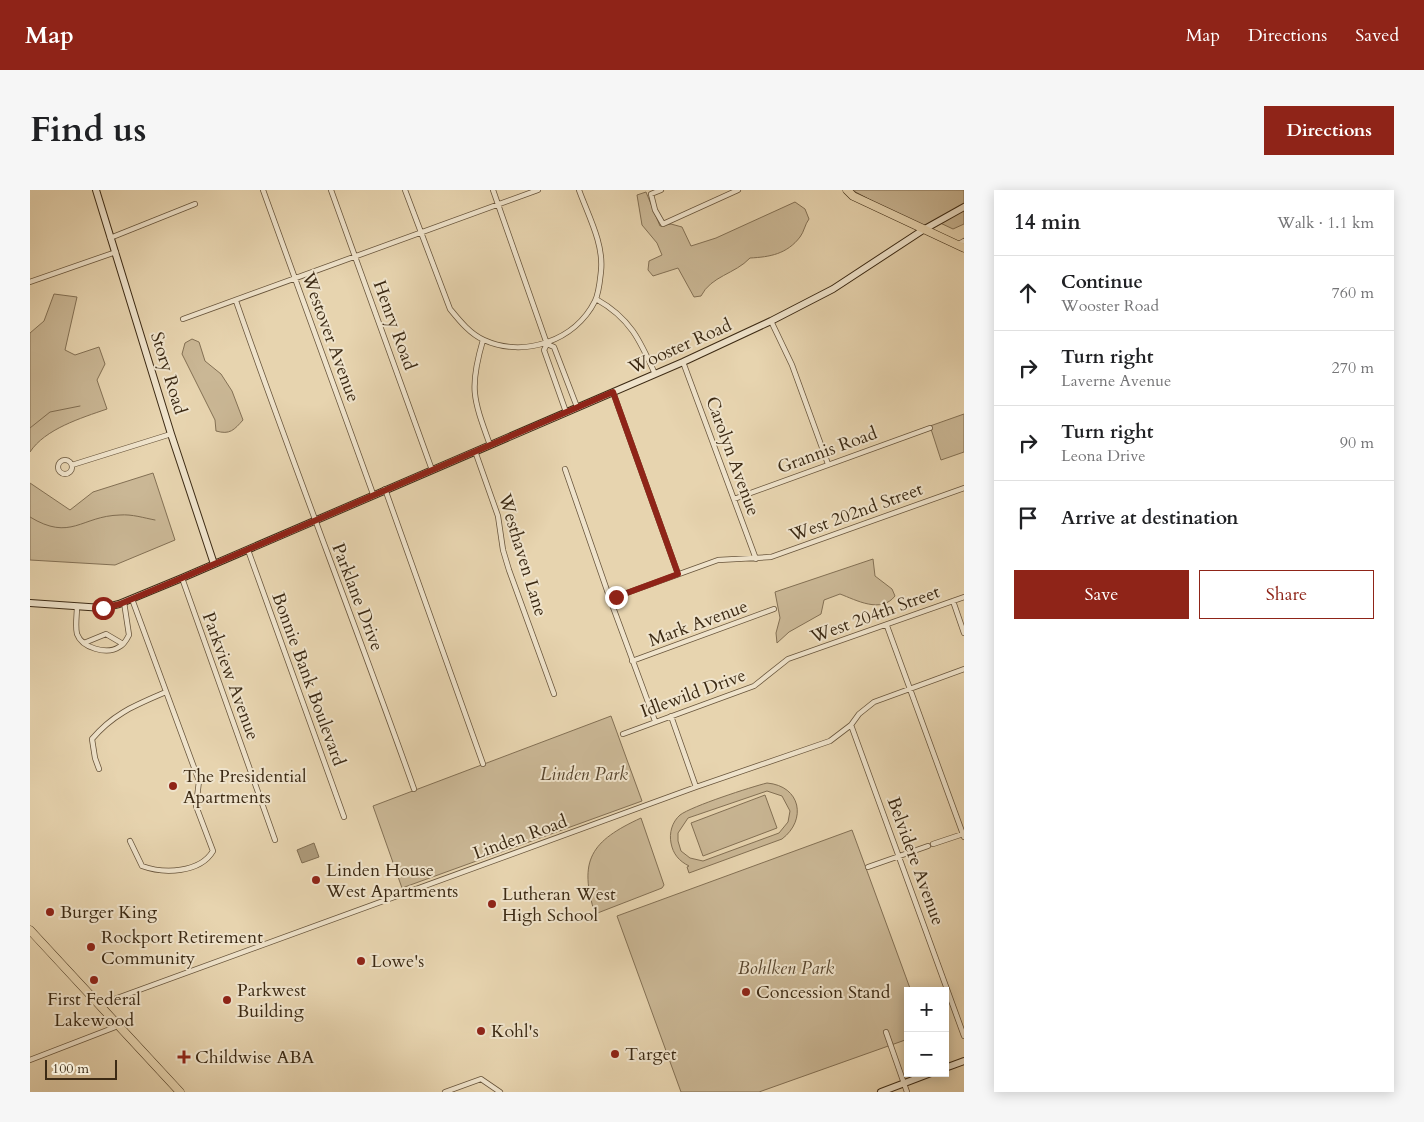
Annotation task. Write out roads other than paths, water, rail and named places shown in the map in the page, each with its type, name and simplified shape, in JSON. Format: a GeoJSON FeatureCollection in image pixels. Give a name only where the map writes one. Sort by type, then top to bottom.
{"type":"FeatureCollection","features":[{"type":"Feature","properties":{"kind":"main road","name":"Story Road"},"geometry":{"type":"LineString","coordinates":[[96,190],[171,434],[214,564]]}},
{"type":"Feature","properties":{"kind":"main road"},"geometry":{"type":"LineString","coordinates":[[847,190],[853,196],[923,230],[962,244]]}},
{"type":"Feature","properties":{"kind":"main road","name":"Wooster Road"},"geometry":{"type":"LineString","coordinates":[[30,603],[103,608],[132,599],[182,578],[314,522],[373,494],[684,362],[771,321],[833,289],[923,230],[964,207]]}},
{"type":"Feature","properties":{"kind":"main road"},"geometry":{"type":"LineString","coordinates":[[30,930],[180,1092]]}},
{"type":"Feature","properties":{"kind":"main road"},"geometry":{"type":"LineString","coordinates":[[949,1067],[964,1061]]}},
{"type":"Feature","properties":{"kind":"main road"},"geometry":{"type":"LineString","coordinates":[[881,1092],[920,1077]]}},
{"type":"Feature","properties":{"kind":"street","name":"Westover Avenue"},"geometry":{"type":"LineString","coordinates":[[263,190],[373,494]]}},
{"type":"Feature","properties":{"kind":"street","name":"Henry Road"},"geometry":{"type":"LineString","coordinates":[[331,190],[432,470]]}},
{"type":"Feature","properties":{"kind":"street"},"geometry":{"type":"LineString","coordinates":[[405,190],[450,309],[462,324],[483,340],[512,348],[547,344],[572,329],[584,318],[596,299],[601,269],[600,250],[580,190]]}},
{"type":"Feature","properties":{"kind":"street"},"geometry":{"type":"LineString","coordinates":[[493,190],[547,344],[544,350],[566,412]]}},
{"type":"Feature","properties":{"kind":"street"},"geometry":{"type":"LineString","coordinates":[[183,320],[538,190]]}},
{"type":"Feature","properties":{"kind":"street"},"geometry":{"type":"LineString","coordinates":[[660,190],[651,194],[663,224],[738,190]]}},
{"type":"Feature","properties":{"kind":"street"},"geometry":{"type":"LineString","coordinates":[[110,238],[195,204]]}},
{"type":"Feature","properties":{"kind":"street"},"geometry":{"type":"LineString","coordinates":[[30,282],[116,252]]}},
{"type":"Feature","properties":{"kind":"street"},"geometry":{"type":"LineString","coordinates":[[596,299],[612,308],[629,324],[641,343],[655,374]]}},
{"type":"Feature","properties":{"kind":"street","name":"Parklane Drive"},"geometry":{"type":"LineString","coordinates":[[236,301],[314,522],[344,594],[414,789]]}},
{"type":"Feature","properties":{"kind":"street"},"geometry":{"type":"LineString","coordinates":[[771,321],[792,365],[828,464]]}},
{"type":"Feature","properties":{"kind":"street"},"geometry":{"type":"LineString","coordinates":[[483,340],[473,378],[474,393],[490,445]]}},
{"type":"Feature","properties":{"kind":"street"},"geometry":{"type":"LineString","coordinates":[[547,344],[554,347],[577,407]]}},
{"type":"Feature","properties":{"kind":"street","name":"Carolyn Avenue"},"geometry":{"type":"LineString","coordinates":[[684,362],[756,559]]}},
{"type":"Feature","properties":{"kind":"street"},"geometry":{"type":"LineString","coordinates":[[613,392],[678,574]]}},
{"type":"Feature","properties":{"kind":"street","name":"Grannis Road"},"geometry":{"type":"LineString","coordinates":[[734,499],[930,428]]}},
{"type":"Feature","properties":{"kind":"street"},"geometry":{"type":"LineString","coordinates":[[72,465],[171,434]]}},
{"type":"Feature","properties":{"kind":"street","name":"Westhaven Lane"},"geometry":{"type":"LineString","coordinates":[[475,451],[498,516],[503,550],[509,570],[554,694]]}},
{"type":"Feature","properties":{"kind":"street"},"geometry":{"type":"LineString","coordinates":[[565,469],[632,661],[656,721]]}},
{"type":"Feature","properties":{"kind":"street","name":"West 202nd Street"},"geometry":{"type":"LineString","coordinates":[[610,599],[718,560],[771,557],[964,488]]}},
{"type":"Feature","properties":{"kind":"street"},"geometry":{"type":"LineString","coordinates":[[385,489],[483,764]]}},
{"type":"Feature","properties":{"kind":"street","name":"Bonnie Bank Boulevard"},"geometry":{"type":"LineString","coordinates":[[248,550],[344,817]]}},
{"type":"Feature","properties":{"kind":"street","name":"Parkview Avenue"},"geometry":{"type":"LineString","coordinates":[[182,578],[275,840]]}},
{"type":"Feature","properties":{"kind":"street","name":"West 204th Street"},"geometry":{"type":"LineString","coordinates":[[795,657],[964,597]]}},
{"type":"Feature","properties":{"kind":"street"},"geometry":{"type":"LineString","coordinates":[[130,841],[142,866],[153,870],[186,869],[206,861],[213,851],[196,806],[199,781],[132,599]]}},
{"type":"Feature","properties":{"kind":"street"},"geometry":{"type":"LineString","coordinates":[[952,601],[964,633]]}},
{"type":"Feature","properties":{"kind":"street"},"geometry":{"type":"LineString","coordinates":[[76,606],[78,634],[84,643],[104,650],[120,647],[129,635],[124,602]]}},
{"type":"Feature","properties":{"kind":"street","name":"Mark Avenue"},"geometry":{"type":"LineString","coordinates":[[632,661],[774,610]]}},
{"type":"Feature","properties":{"kind":"street"},"geometry":{"type":"LineString","coordinates":[[886,626],[911,687],[964,835],[933,844]]}},
{"type":"Feature","properties":{"kind":"street"},"geometry":{"type":"LineString","coordinates":[[84,643],[106,634],[123,644]]}},
{"type":"Feature","properties":{"kind":"street","name":"Idlewild Drive"},"geometry":{"type":"LineString","coordinates":[[623,734],[754,686],[775,667],[795,657]]}},
{"type":"Feature","properties":{"kind":"street","name":"Linden Road"},"geometry":{"type":"LineString","coordinates":[[98,1005],[696,787],[830,741],[851,725],[859,714],[874,702],[964,669]]}},
{"type":"Feature","properties":{"kind":"street"},"geometry":{"type":"LineString","coordinates":[[100,770],[95,758],[92,739],[125,709],[166,692]]}},
{"type":"Feature","properties":{"kind":"street"},"geometry":{"type":"LineString","coordinates":[[671,716],[696,787]]}},
{"type":"Feature","properties":{"kind":"street","name":"Belvidere Avenue"},"geometry":{"type":"LineString","coordinates":[[851,725],[964,1036]]}},
{"type":"Feature","properties":{"kind":"street"},"geometry":{"type":"LineString","coordinates":[[868,867],[928,846]]}},
{"type":"Feature","properties":{"kind":"street"},"geometry":{"type":"LineString","coordinates":[[30,1060],[118,1026]]}},
{"type":"Feature","properties":{"kind":"street"},"geometry":{"type":"LineString","coordinates":[[886,1032],[907,1092]]}},
{"type":"Feature","properties":{"kind":"street"},"geometry":{"type":"LineString","coordinates":[[445,1092],[480,1079],[500,1092]]}},
{"type":"Feature","properties":{"kind":"waterway"},"geometry":{"type":"LineString","coordinates":[[30,428],[50,412],[80,406]]}},
{"type":"Feature","properties":{"kind":"waterway"},"geometry":{"type":"LineString","coordinates":[[30,517],[44,524],[66,528],[107,516],[133,516],[155,520]]}},
{"type":"Feature","properties":{"kind":"place","name":"The Presidential Apartments"},"geometry":{"type":"Point","coordinates":[173,786]}},
{"type":"Feature","properties":{"kind":"place","name":"Linden House West Apartments"},"geometry":{"type":"Point","coordinates":[316,880]}},
{"type":"Feature","properties":{"kind":"place","name":"Lutheran West High School"},"geometry":{"type":"Point","coordinates":[492,904]}},
{"type":"Feature","properties":{"kind":"place","name":"Burger King"},"geometry":{"type":"Point","coordinates":[50,912]}},
{"type":"Feature","properties":{"kind":"place","name":"Rockport Retirement Community"},"geometry":{"type":"Point","coordinates":[91,947]}},
{"type":"Feature","properties":{"kind":"place","name":"Lowe's"},"geometry":{"type":"Point","coordinates":[361,961]}},
{"type":"Feature","properties":{"kind":"place","name":"First Federal Lakewood"},"geometry":{"type":"Point","coordinates":[94,980]}},
{"type":"Feature","properties":{"kind":"place","name":"Concession Stand"},"geometry":{"type":"Point","coordinates":[746,992]}},
{"type":"Feature","properties":{"kind":"place","name":"Parkwest Building"},"geometry":{"type":"Point","coordinates":[227,1000]}},
{"type":"Feature","properties":{"kind":"place","name":"Kohl's"},"geometry":{"type":"Point","coordinates":[481,1031]}},
{"type":"Feature","properties":{"kind":"place","name":"Target"},"geometry":{"type":"Point","coordinates":[615,1054]}},
{"type":"Feature","properties":{"kind":"place","name":"Childwise ABA"},"geometry":{"type":"Point","coordinates":[184,1057]}},
{"type":"Feature","properties":{"kind":"park label","name":"Linden Park"},"geometry":{"type":"Point","coordinates":[584,774]}},
{"type":"Feature","properties":{"kind":"park label","name":"Bohlken Park"},"geometry":{"type":"Point","coordinates":[786,968]}}]}
